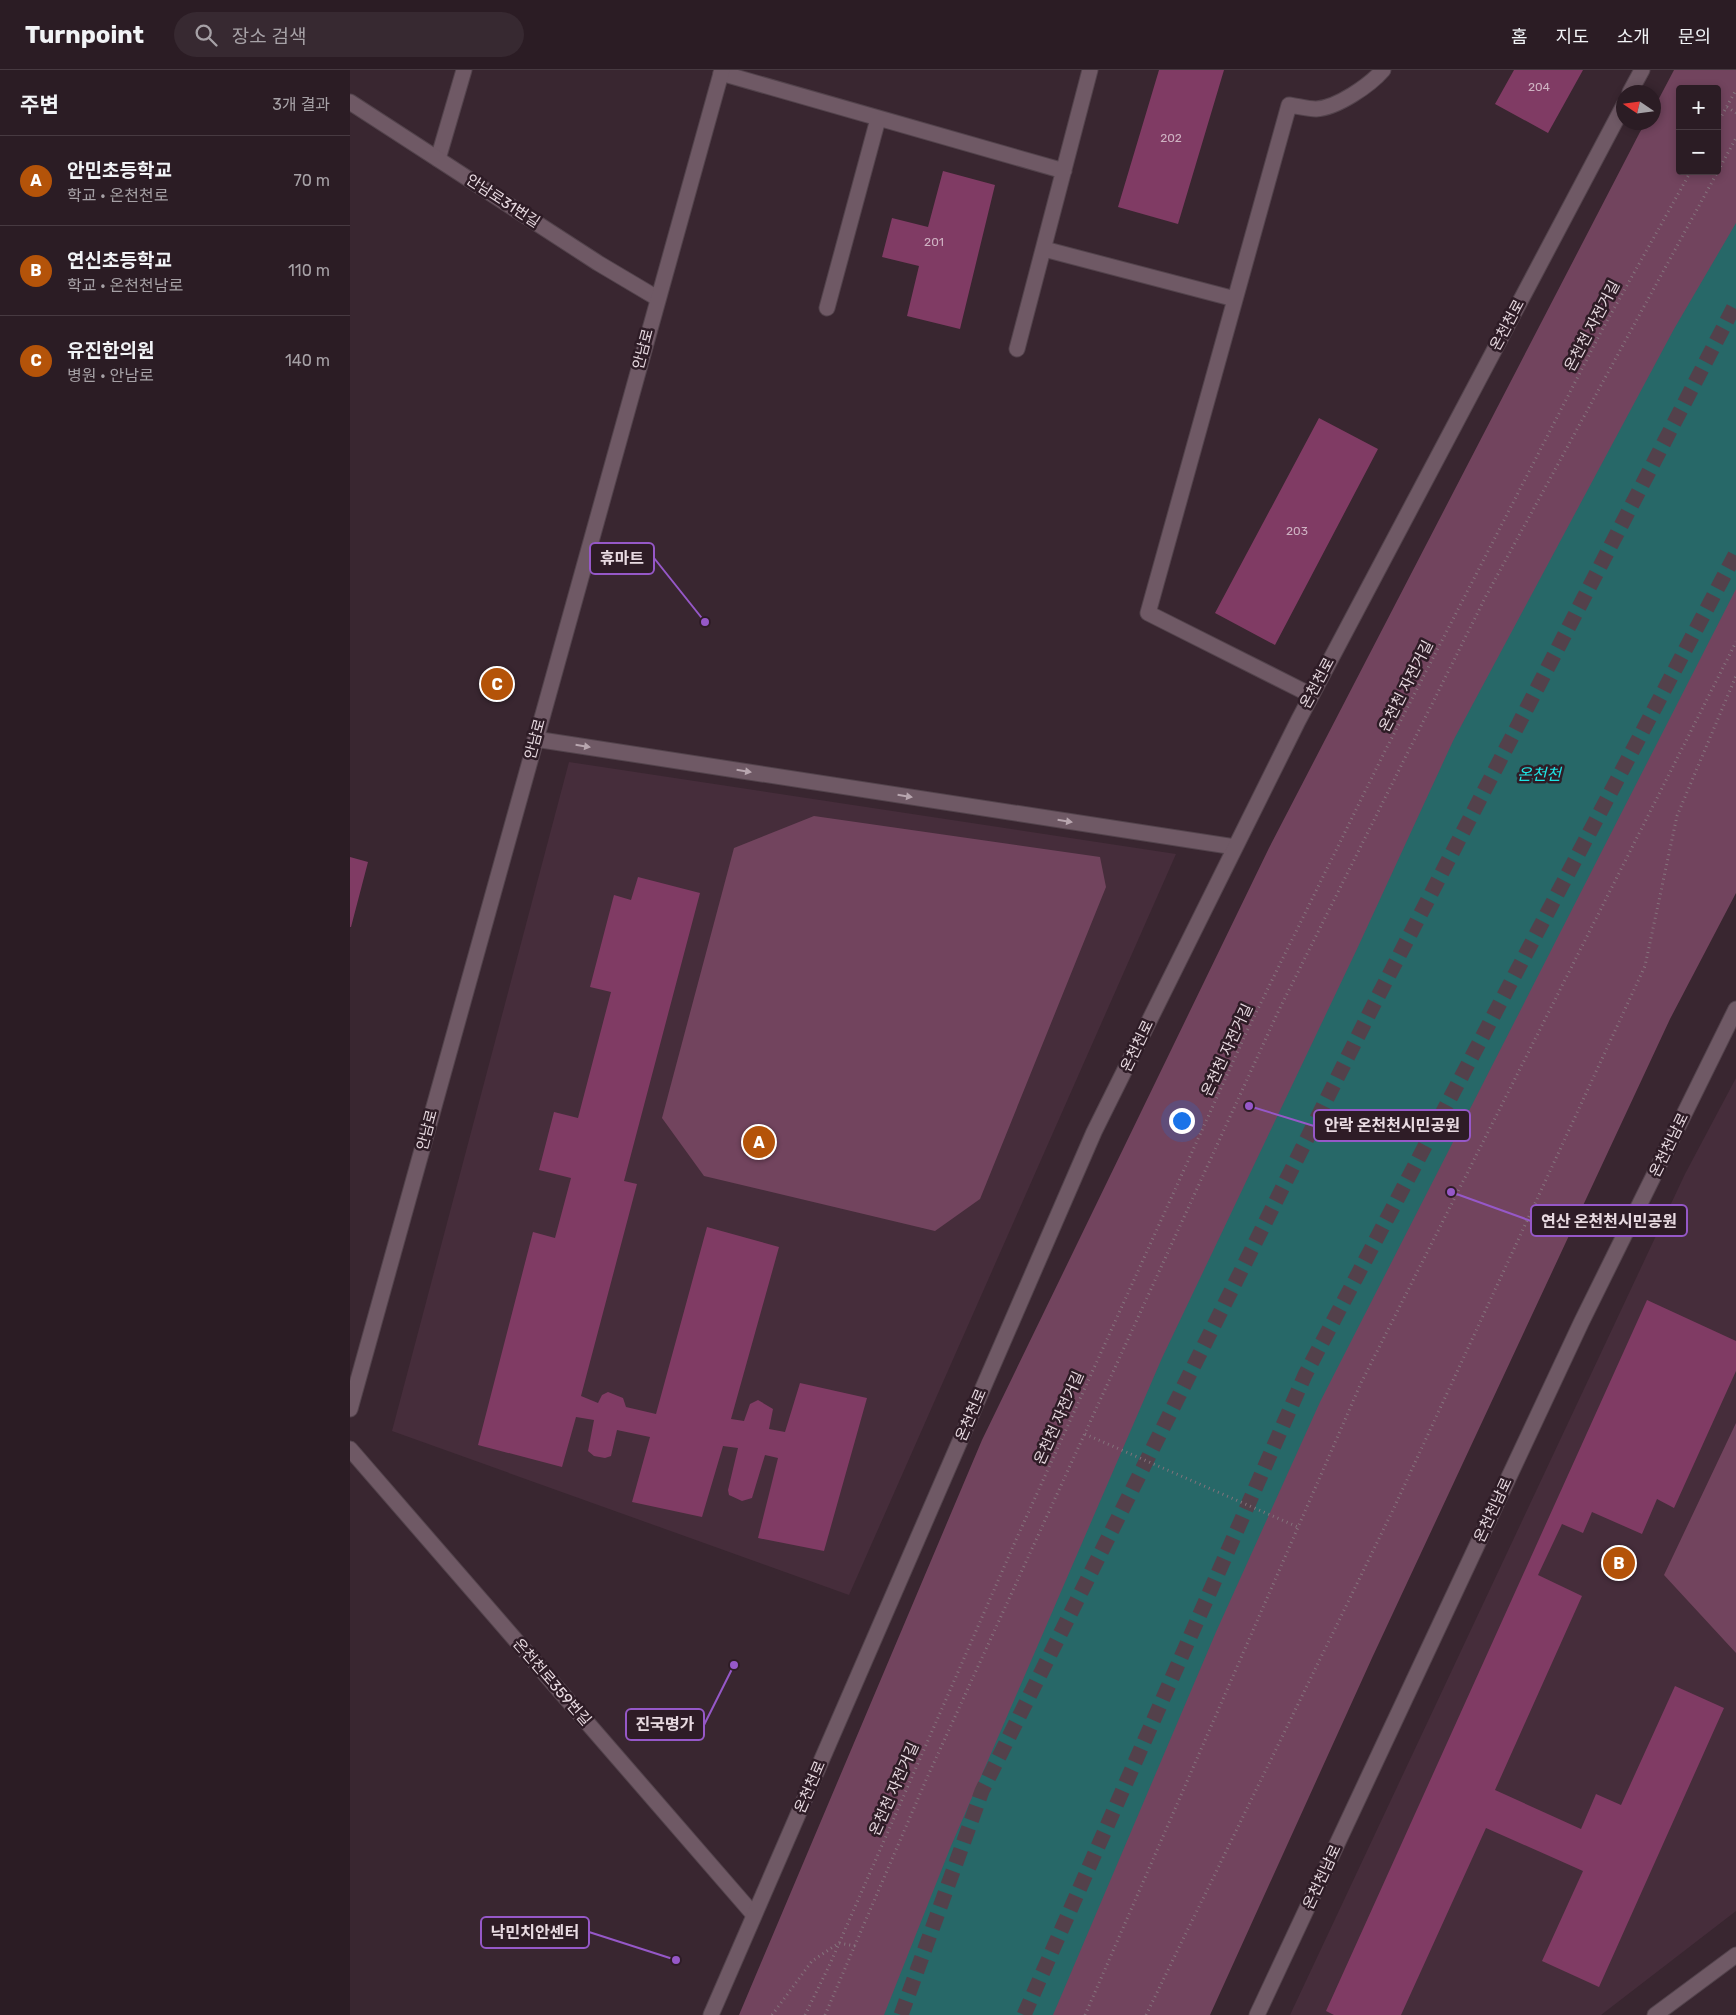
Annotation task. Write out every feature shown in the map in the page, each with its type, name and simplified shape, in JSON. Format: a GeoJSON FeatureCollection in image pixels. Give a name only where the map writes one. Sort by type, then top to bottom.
{"type":"FeatureCollection","features":[{"type":"Feature","properties":{"kind":"street"},"geometry":{"type":"LineString","coordinates":[[438,159],[464,70]]}},
{"type":"Feature","properties":{"kind":"street"},"geometry":{"type":"LineString","coordinates":[[1017,349],[1090,70]]}},
{"type":"Feature","properties":{"kind":"street"},"geometry":{"type":"LineString","coordinates":[[1311,695],[1148,613],[1289,104],[1316,109],[1332,106],[1375,80],[1383,70]]}},
{"type":"Feature","properties":{"kind":"street"},"geometry":{"type":"LineString","coordinates":[[1634,85],[1642,70]]}},
{"type":"Feature","properties":{"kind":"street"},"geometry":{"type":"LineString","coordinates":[[722,72],[878,119],[1064,171]]}},
{"type":"Feature","properties":{"kind":"street","name":"안남로"},"geometry":{"type":"LineString","coordinates":[[350,1409],[657,298],[722,72]]}},
{"type":"Feature","properties":{"kind":"street","name":"안남로31번길"},"geometry":{"type":"LineString","coordinates":[[350,102],[598,263],[657,298]]}},
{"type":"Feature","properties":{"kind":"street"},"geometry":{"type":"LineString","coordinates":[[826,308],[878,119]]}},
{"type":"Feature","properties":{"kind":"street","name":"온천천로"},"geometry":{"type":"LineString","coordinates":[[710,2015],[1094,1132],[1311,695],[1616,120]]}},
{"type":"Feature","properties":{"kind":"street"},"geometry":{"type":"LineString","coordinates":[[1044,249],[1235,299]]}},
{"type":"Feature","properties":{"kind":"street"},"geometry":{"type":"LineString","coordinates":[[535,739],[1235,847]]}},
{"type":"Feature","properties":{"kind":"street","name":"온천천남로"},"geometry":{"type":"LineString","coordinates":[[1257,2015],[1581,1323],[1736,1009]]}},
{"type":"Feature","properties":{"kind":"street","name":"온천천로359번길"},"geometry":{"type":"LineString","coordinates":[[350,1449],[754,1915]]}},
{"type":"Feature","properties":{"kind":"street"},"geometry":{"type":"LineString","coordinates":[[1655,2015],[1736,1955]]}},
{"type":"Feature","properties":{"kind":"path"},"geometry":{"type":"LineString","coordinates":[[1721,117],[1736,90]]}},
{"type":"Feature","properties":{"kind":"path"},"geometry":{"type":"LineString","coordinates":[[1727,107],[1736,112]]}},
{"type":"Feature","properties":{"kind":"path"},"geometry":{"type":"LineString","coordinates":[[825,2015],[926,1780],[1278,1012],[1481,604],[1736,138]]}},
{"type":"Feature","properties":{"kind":"path","name":"온천천 자전거길"},"geometry":{"type":"LineString","coordinates":[[805,2015],[1015,1542],[1247,1031],[1382,757],[1602,330],[1689,175]]}},
{"type":"Feature","properties":{"kind":"path"},"geometry":{"type":"LineString","coordinates":[[1085,2015],[1361,1383],[1736,642]]}},
{"type":"Feature","properties":{"kind":"path"},"geometry":{"type":"LineString","coordinates":[[1146,2015],[1394,1510],[1645,966],[1677,816],[1736,676]]}},
{"type":"Feature","properties":{"kind":"path"},"geometry":{"type":"LineString","coordinates":[[1085,1434],[1298,1527]]}},
{"type":"Feature","properties":{"kind":"path"},"geometry":{"type":"LineString","coordinates":[[772,2015],[812,1961],[838,1943],[855,1946]]}},
{"type":"Feature","properties":{"kind":"shaded area"},"geometry":{"type":"Polygon","coordinates":[[[1674,70],[1736,70],[1736,893],[1670,1019],[1372,1658],[1210,2015],[739,2015],[982,1440],[1269,848],[1641,130],[1661,130],[1661,95],[1674,70]]]}},
{"type":"Feature","properties":{"kind":"shaded area"},"geometry":{"type":"Polygon","coordinates":[[[569,762],[1176,854],[849,1595],[392,1431],[569,762]]]}},
{"type":"Feature","properties":{"kind":"shaded area"},"geometry":{"type":"Polygon","coordinates":[[[814,816],[1100,857],[1106,887],[980,1199],[935,1231],[704,1176],[662,1118],[734,848],[814,816]]]}},
{"type":"Feature","properties":{"kind":"shaded area"},"geometry":{"type":"Polygon","coordinates":[[[1736,1078],[1736,1911],[1601,2015],[1290,2015],[1685,1174],[1736,1078]]]}},
{"type":"Feature","properties":{"kind":"shaded area"},"geometry":{"type":"Polygon","coordinates":[[[1736,1423],[1736,1653],[1664,1575],[1736,1423]]]}},
{"type":"Feature","properties":{"kind":"water","name":"온천천"},"geometry":{"type":"Polygon","coordinates":[[[1736,223],[1736,589],[1320,1402],[1216,1632],[1053,2015],[884,2015],[951,1846],[1162,1358],[1357,949],[1453,741],[1674,329],[1736,223]]]}},
{"type":"Feature","properties":{"kind":"building"},"geometry":{"type":"Polygon","coordinates":[[[1159,70],[1224,70],[1178,224],[1118,207],[1159,70]]]}},
{"type":"Feature","properties":{"kind":"building"},"geometry":{"type":"Polygon","coordinates":[[[1514,70],[1583,70],[1548,133],[1495,104],[1514,70]]]}},
{"type":"Feature","properties":{"kind":"building"},"geometry":{"type":"Polygon","coordinates":[[[943,171],[995,185],[960,329],[907,316],[919,266],[882,257],[892,218],[928,227],[943,171]]]}},
{"type":"Feature","properties":{"kind":"building"},"geometry":{"type":"Polygon","coordinates":[[[1319,418],[1378,449],[1275,645],[1215,613],[1319,418]]]}},
{"type":"Feature","properties":{"kind":"building"},"geometry":{"type":"Polygon","coordinates":[[[350,857],[368,862],[351,927],[350,927],[350,857]]]}},
{"type":"Feature","properties":{"kind":"building"},"geometry":{"type":"Polygon","coordinates":[[[638,877],[700,893],[624,1181],[637,1184],[581,1396],[598,1403],[602,1395],[608,1392],[623,1398],[626,1407],[656,1414],[707,1227],[779,1247],[731,1419],[744,1421],[750,1404],[758,1400],[773,1409],[769,1429],[785,1432],[800,1383],[867,1398],[824,1551],[758,1538],[778,1458],[765,1455],[752,1498],[742,1501],[729,1495],[728,1490],[738,1448],[723,1446],[702,1517],[632,1502],[650,1437],[617,1430],[611,1456],[605,1458],[594,1456],[588,1451],[594,1420],[576,1417],[562,1467],[478,1445],[533,1232],[555,1238],[571,1178],[539,1170],[554,1112],[578,1118],[611,992],[590,987],[614,895],[631,900],[638,877]]]}},
{"type":"Feature","properties":{"kind":"building"},"geometry":{"type":"Polygon","coordinates":[[[1647,1300],[1736,1341],[1736,1371],[1674,1508],[1657,1499],[1642,1534],[1592,1512],[1583,1533],[1562,1524],[1538,1575],[1582,1596],[1495,1790],[1581,1829],[1596,1794],[1621,1805],[1675,1686],[1724,1708],[1599,1987],[1542,1961],[1583,1871],[1486,1828],[1401,2015],[1334,2015],[1326,2011],[1647,1300]]]}},
{"type":"Feature","properties":{"kind":"tunnel"},"geometry":{"type":"LineString","coordinates":[[901,2015],[982,1791],[1372,1008],[1736,303]]}},
{"type":"Feature","properties":{"kind":"tunnel"},"geometry":{"type":"LineString","coordinates":[[1024,2015],[1305,1375],[1736,553]]}},
{"type":"Feature","properties":{"kind":"place","name":"휴마트"},"geometry":{"type":"Point","coordinates":[705,622]}},
{"type":"Feature","properties":{"kind":"place","name":"유진한의원"},"geometry":{"type":"Point","coordinates":[497,684]}},
{"type":"Feature","properties":{"kind":"place","name":"안락 온천천시민공원"},"geometry":{"type":"Point","coordinates":[1249,1106]}},
{"type":"Feature","properties":{"kind":"place","name":"안민초등학교"},"geometry":{"type":"Point","coordinates":[759,1142]}},
{"type":"Feature","properties":{"kind":"place","name":"연산 온천천시민공원"},"geometry":{"type":"Point","coordinates":[1451,1192]}},
{"type":"Feature","properties":{"kind":"place","name":"연신초등학교"},"geometry":{"type":"Point","coordinates":[1619,1563]}},
{"type":"Feature","properties":{"kind":"place","name":"진국명가"},"geometry":{"type":"Point","coordinates":[734,1665]}},
{"type":"Feature","properties":{"kind":"place","name":"낙민치안센터"},"geometry":{"type":"Point","coordinates":[676,1960]}}]}
